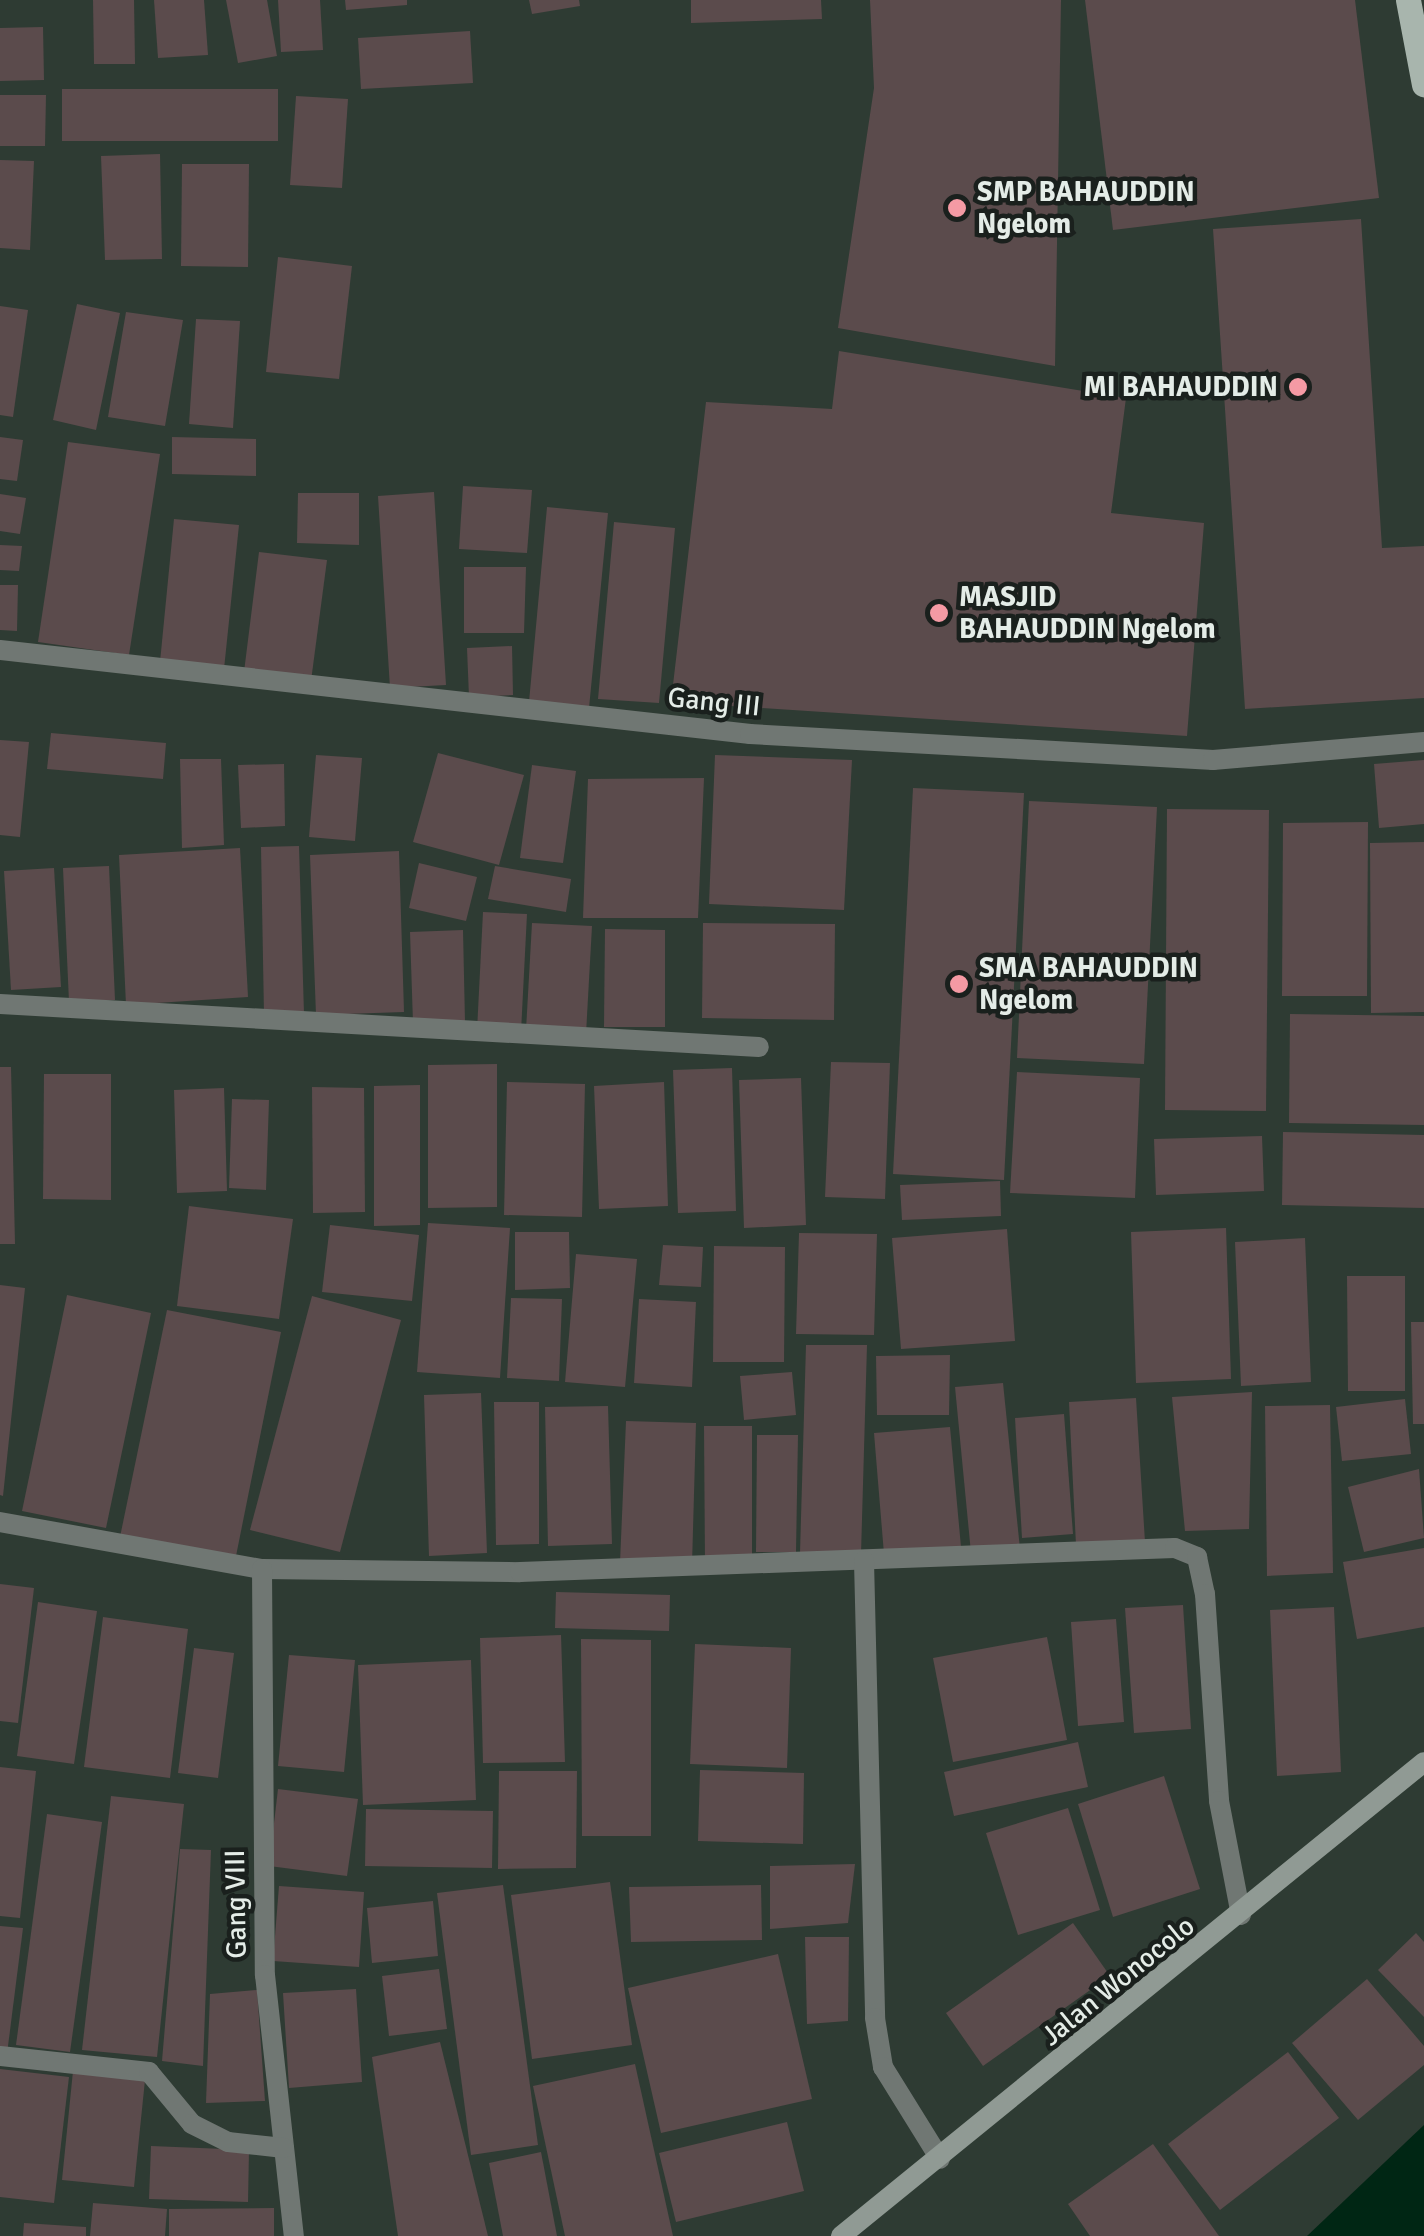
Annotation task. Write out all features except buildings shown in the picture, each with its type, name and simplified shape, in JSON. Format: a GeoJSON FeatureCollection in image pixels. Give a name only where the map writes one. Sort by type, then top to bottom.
{"type":"FeatureCollection","features":[{"type":"Feature","properties":{"kind":"main road"},"geometry":{"type":"LineString","coordinates":[[1408,0],[1424,85]]}},
{"type":"Feature","properties":{"kind":"main road","name":"Jalan Wonocolo"},"geometry":{"type":"LineString","coordinates":[[841,2236],[1241,1915],[1424,1762]]}},
{"type":"Feature","properties":{"kind":"street","name":"Gang III"},"geometry":{"type":"LineString","coordinates":[[0,650],[770,736],[1214,760],[1424,742]]}},
{"type":"Feature","properties":{"kind":"street"},"geometry":{"type":"LineString","coordinates":[[0,1004],[759,1047]]}},
{"type":"Feature","properties":{"kind":"street"},"geometry":{"type":"LineString","coordinates":[[0,1522],[262,1569],[520,1572],[1175,1548],[1197,1557],[1219,1800],[1241,1915]]}},
{"type":"Feature","properties":{"kind":"street"},"geometry":{"type":"LineString","coordinates":[[864,1561],[875,2018],[883,2067],[940,2159]]}},
{"type":"Feature","properties":{"kind":"street","name":"Gang VIII"},"geometry":{"type":"LineString","coordinates":[[262,1569],[265,1976],[294,2236]]}},
{"type":"Feature","properties":{"kind":"street"},"geometry":{"type":"LineString","coordinates":[[0,2056],[148,2072],[192,2124],[228,2142],[284,2148]]}},
{"type":"Feature","properties":{"kind":"shaded area"},"geometry":{"type":"Polygon","coordinates":[[[1424,2125],[1424,2236],[1307,2236],[1424,2125]]]}},
{"type":"Feature","properties":{"kind":"place","name":"SMP BAHAUDDIN Ngelom"},"geometry":{"type":"Point","coordinates":[957,208]}},
{"type":"Feature","properties":{"kind":"place","name":"MI BAHAUDDIN"},"geometry":{"type":"Point","coordinates":[1298,387]}},
{"type":"Feature","properties":{"kind":"place","name":"MASJID BAHAUDDIN Ngelom"},"geometry":{"type":"Point","coordinates":[939,613]}},
{"type":"Feature","properties":{"kind":"place","name":"SMA BAHAUDDIN Ngelom"},"geometry":{"type":"Point","coordinates":[959,984]}}]}
